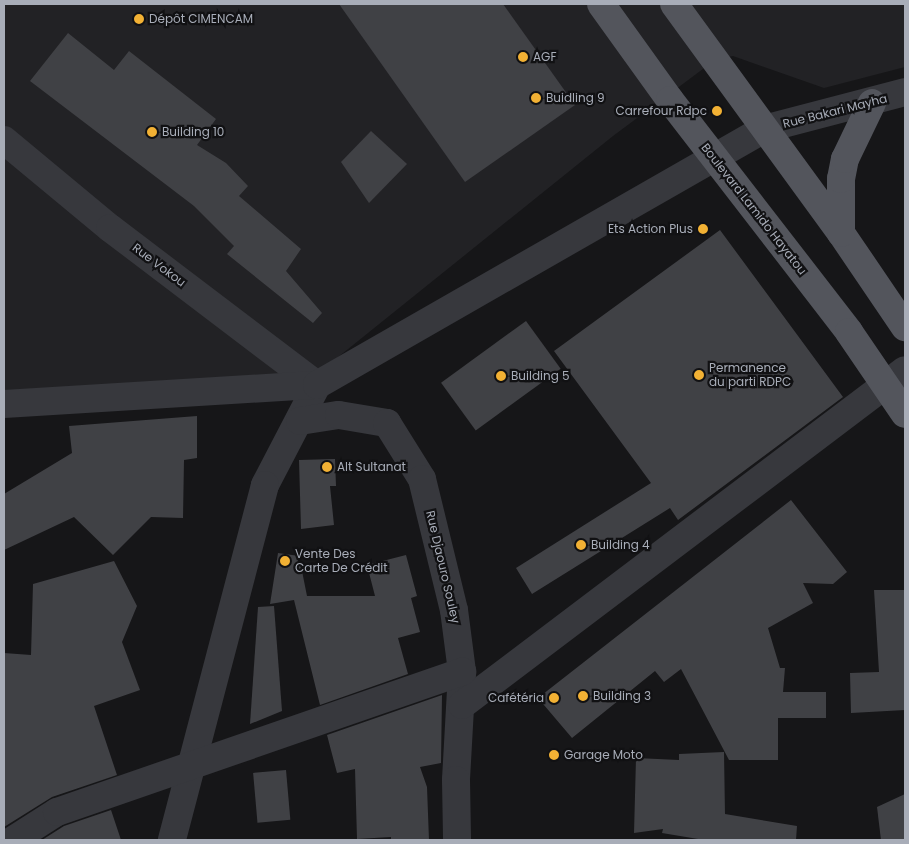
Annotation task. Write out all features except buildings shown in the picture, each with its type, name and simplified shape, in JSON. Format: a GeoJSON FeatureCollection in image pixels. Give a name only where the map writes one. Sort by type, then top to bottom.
{"type":"FeatureCollection","features":[{"type":"Feature","properties":{"kind":"main road","name":"Boulevard Lamido Hayatou"},"geometry":{"type":"LineString","coordinates":[[601,4],[714,157],[849,332],[896,378],[905,414]]}},
{"type":"Feature","properties":{"kind":"main road"},"geometry":{"type":"LineString","coordinates":[[674,4],[841,233],[905,327]]}},
{"type":"Feature","properties":{"kind":"main road"},"geometry":{"type":"LineString","coordinates":[[841,233],[841,178],[845,159],[872,103]]}},
{"type":"Feature","properties":{"kind":"street","name":"Rue Bakari Mayha"},"geometry":{"type":"LineString","coordinates":[[317,385],[764,129],[872,103],[905,92]]}},
{"type":"Feature","properties":{"kind":"street","name":"Rue Vokou"},"geometry":{"type":"LineString","coordinates":[[4,140],[110,228],[317,385]]}},
{"type":"Feature","properties":{"kind":"street"},"geometry":{"type":"LineString","coordinates":[[462,705],[896,378]]}},
{"type":"Feature","properties":{"kind":"street"},"geometry":{"type":"LineString","coordinates":[[4,404],[317,385],[300,421],[265,485],[172,840]]}},
{"type":"Feature","properties":{"kind":"street","name":"Rue Djaouro Souley"},"geometry":{"type":"LineString","coordinates":[[300,421],[339,415],[387,422],[422,479],[454,610],[462,672],[462,705],[456,780],[457,840]]}},
{"type":"Feature","properties":{"kind":"street"},"geometry":{"type":"LineString","coordinates":[[13,840],[57,812],[462,672]]}},
{"type":"Feature","properties":{"kind":"shaded area"},"geometry":{"type":"Polygon","coordinates":[[[4,4],[905,4],[905,67],[824,88],[733,56],[715,60],[613,136],[317,374],[4,402],[4,4]]]}},
{"type":"Feature","properties":{"kind":"place","name":"Dépôt CIMENCAM"},"geometry":{"type":"Point","coordinates":[139,19]}},
{"type":"Feature","properties":{"kind":"place","name":"AGF"},"geometry":{"type":"Point","coordinates":[523,57]}},
{"type":"Feature","properties":{"kind":"place","name":"Buidling 9"},"geometry":{"type":"Point","coordinates":[536,98]}},
{"type":"Feature","properties":{"kind":"place","name":"Carrefour Rdpc"},"geometry":{"type":"Point","coordinates":[717,111]}},
{"type":"Feature","properties":{"kind":"place","name":"Building 10"},"geometry":{"type":"Point","coordinates":[152,132]}},
{"type":"Feature","properties":{"kind":"place","name":"Ets Action Plus"},"geometry":{"type":"Point","coordinates":[703,229]}},
{"type":"Feature","properties":{"kind":"place","name":"Permanence du parti RDPC"},"geometry":{"type":"Point","coordinates":[699,375]}},
{"type":"Feature","properties":{"kind":"place","name":"Building 5"},"geometry":{"type":"Point","coordinates":[501,376]}},
{"type":"Feature","properties":{"kind":"place","name":"Alt Sultanat"},"geometry":{"type":"Point","coordinates":[327,467]}},
{"type":"Feature","properties":{"kind":"place","name":"Building 4"},"geometry":{"type":"Point","coordinates":[581,545]}},
{"type":"Feature","properties":{"kind":"place","name":"Vente Des Carte De Crédit"},"geometry":{"type":"Point","coordinates":[285,561]}},
{"type":"Feature","properties":{"kind":"place","name":"Building 3"},"geometry":{"type":"Point","coordinates":[583,696]}},
{"type":"Feature","properties":{"kind":"place","name":"Cafétéria"},"geometry":{"type":"Point","coordinates":[554,698]}},
{"type":"Feature","properties":{"kind":"place","name":"Garage Moto"},"geometry":{"type":"Point","coordinates":[554,755]}}]}
